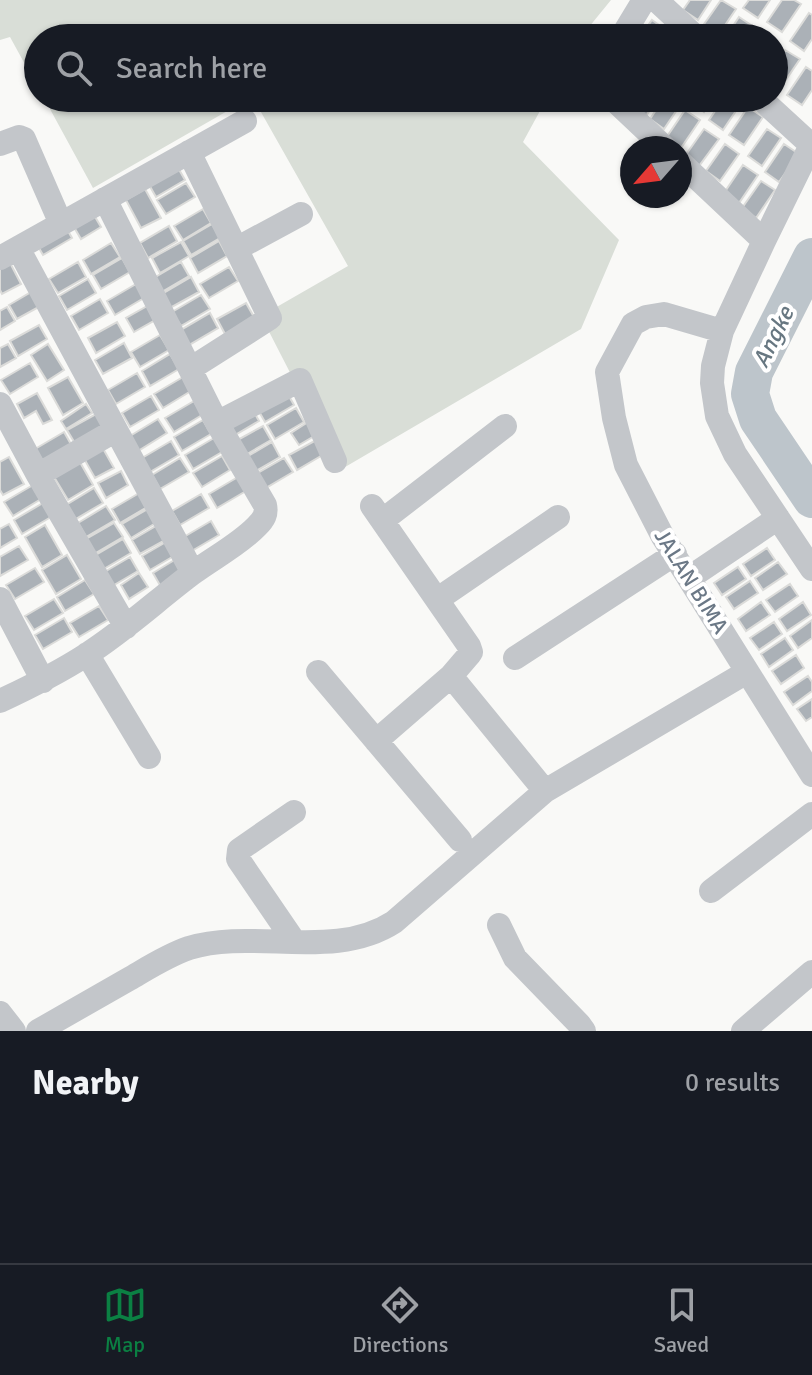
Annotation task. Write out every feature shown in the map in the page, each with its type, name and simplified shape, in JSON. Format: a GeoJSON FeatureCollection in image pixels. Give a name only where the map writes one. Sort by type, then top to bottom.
{"type":"FeatureCollection","features":[{"type":"Feature","properties":{"kind":"street"},"geometry":{"type":"LineString","coordinates":[[629,24],[644,0]]}},
{"type":"Feature","properties":{"kind":"street"},"geometry":{"type":"LineString","coordinates":[[656,0],[682,24]]}},
{"type":"Feature","properties":{"kind":"street"},"geometry":{"type":"LineString","coordinates":[[627,112],[652,136]]}},
{"type":"Feature","properties":{"kind":"street"},"geometry":{"type":"LineString","coordinates":[[776,112],[811,144],[722,331],[712,383],[717,416],[735,454],[812,569]]}},
{"type":"Feature","properties":{"kind":"street"},"geometry":{"type":"LineString","coordinates":[[193,573],[116,430],[9,253],[245,121]]}},
{"type":"Feature","properties":{"kind":"street"},"geometry":{"type":"LineString","coordinates":[[0,144],[19,137],[24,139],[61,224]]}},
{"type":"Feature","properties":{"kind":"street"},"geometry":{"type":"LineString","coordinates":[[189,152],[270,318],[190,369]]}},
{"type":"Feature","properties":{"kind":"street"},"geometry":{"type":"LineString","coordinates":[[692,173],[764,241]]}},
{"type":"Feature","properties":{"kind":"street"},"geometry":{"type":"LineString","coordinates":[[0,701],[43,681],[126,627],[256,528],[267,510],[217,423],[105,199]]}},
{"type":"Feature","properties":{"kind":"street"},"geometry":{"type":"LineString","coordinates":[[236,249],[301,214]]}},
{"type":"Feature","properties":{"kind":"street","name":"JALAN BIMA"},"geometry":{"type":"LineString","coordinates":[[722,331],[664,314],[646,317],[633,324],[607,372],[614,418],[626,465],[663,537],[812,775]]}},
{"type":"Feature","properties":{"kind":"street"},"geometry":{"type":"LineString","coordinates":[[217,423],[300,380],[335,461]]}},
{"type":"Feature","properties":{"kind":"street"},"geometry":{"type":"LineString","coordinates":[[0,404],[126,627]]}},
{"type":"Feature","properties":{"kind":"street"},"geometry":{"type":"LineString","coordinates":[[376,741],[451,676],[471,652],[378,513],[505,426]]}},
{"type":"Feature","properties":{"kind":"street"},"geometry":{"type":"LineString","coordinates":[[38,475],[116,430]]}},
{"type":"Feature","properties":{"kind":"street"},"geometry":{"type":"LineString","coordinates":[[438,599],[558,517]]}},
{"type":"Feature","properties":{"kind":"street"},"geometry":{"type":"LineString","coordinates":[[689,578],[778,518]]}},
{"type":"Feature","properties":{"kind":"street"},"geometry":{"type":"LineString","coordinates":[[515,658],[675,554]]}},
{"type":"Feature","properties":{"kind":"street"},"geometry":{"type":"LineString","coordinates":[[0,599],[43,681]]}},
{"type":"Feature","properties":{"kind":"street"},"geometry":{"type":"LineString","coordinates":[[87,654],[149,757]]}},
{"type":"Feature","properties":{"kind":"street"},"geometry":{"type":"LineString","coordinates":[[318,672],[460,840]]}},
{"type":"Feature","properties":{"kind":"street"},"geometry":{"type":"LineString","coordinates":[[38,1031],[189,948],[229,942],[332,941],[381,930],[545,791],[747,672]]}},
{"type":"Feature","properties":{"kind":"street"},"geometry":{"type":"LineString","coordinates":[[451,676],[545,791]]}},
{"type":"Feature","properties":{"kind":"street"},"geometry":{"type":"LineString","coordinates":[[294,812],[239,850],[237,855],[294,941]]}},
{"type":"Feature","properties":{"kind":"street"},"geometry":{"type":"LineString","coordinates":[[711,891],[812,814]]}},
{"type":"Feature","properties":{"kind":"street"},"geometry":{"type":"LineString","coordinates":[[499,925],[515,958],[584,1031]]}},
{"type":"Feature","properties":{"kind":"street"},"geometry":{"type":"LineString","coordinates":[[743,1031],[812,972]]}},
{"type":"Feature","properties":{"kind":"street"},"geometry":{"type":"LineString","coordinates":[[0,1013],[14,1031]]}},
{"type":"Feature","properties":{"kind":"shaded area"},"geometry":{"type":"Polygon","coordinates":[[[0,0],[611,0],[591,24],[24,24],[24,62],[10,37],[0,40],[0,0]]]}},
{"type":"Feature","properties":{"kind":"shaded area"},"geometry":{"type":"Polygon","coordinates":[[[52,112],[226,112],[93,188],[52,112]]]}},
{"type":"Feature","properties":{"kind":"shaded area"},"geometry":{"type":"Polygon","coordinates":[[[261,112],[539,112],[523,142],[619,240],[581,329],[340,470],[261,316],[348,266],[261,112]]]}},
{"type":"Feature","properties":{"kind":"building"},"geometry":{"type":"Polygon","coordinates":[[[690,0],[711,0],[698,20],[683,10],[690,0]]]}},
{"type":"Feature","properties":{"kind":"building"},"geometry":{"type":"Polygon","coordinates":[[[721,0],[736,9],[726,24],[704,24],[721,0]]]}},
{"type":"Feature","properties":{"kind":"building"},"geometry":{"type":"Polygon","coordinates":[[[749,0],[770,0],[758,18],[743,8],[749,0]]]}},
{"type":"Feature","properties":{"kind":"building"},"geometry":{"type":"Polygon","coordinates":[[[782,0],[794,0],[801,4],[787,24],[767,22],[782,0]]]}},
{"type":"Feature","properties":{"kind":"building"},"geometry":{"type":"Polygon","coordinates":[[[809,13],[812,15],[812,39],[804,51],[790,41],[809,13]]]}},
{"type":"Feature","properties":{"kind":"building"},"geometry":{"type":"Polygon","coordinates":[[[739,17],[750,24],[734,24],[739,17]]]}},
{"type":"Feature","properties":{"kind":"building"},"geometry":{"type":"Polygon","coordinates":[[[788,52],[800,59],[788,77],[788,52]]]}},
{"type":"Feature","properties":{"kind":"building"},"geometry":{"type":"Polygon","coordinates":[[[806,67],[812,71],[812,90],[802,105],[788,94],[806,67]]]}},
{"type":"Feature","properties":{"kind":"building"},"geometry":{"type":"Polygon","coordinates":[[[655,112],[676,112],[664,129],[650,119],[655,112]]]}},
{"type":"Feature","properties":{"kind":"building"},"geometry":{"type":"Polygon","coordinates":[[[684,112],[700,120],[689,136],[667,136],[684,112]]]}},
{"type":"Feature","properties":{"kind":"building"},"geometry":{"type":"Polygon","coordinates":[[[714,112],[735,112],[723,130],[709,120],[714,112]]]}},
{"type":"Feature","properties":{"kind":"building"},"geometry":{"type":"Polygon","coordinates":[[[745,112],[756,112],[763,117],[744,145],[729,135],[745,112]]]}},
{"type":"Feature","properties":{"kind":"building"},"geometry":{"type":"Polygon","coordinates":[[[704,129],[719,139],[699,166],[692,161],[692,146],[704,129]]]}},
{"type":"Feature","properties":{"kind":"building"},"geometry":{"type":"Polygon","coordinates":[[[767,129],[781,138],[762,166],[748,156],[767,129]]]}},
{"type":"Feature","properties":{"kind":"building"},"geometry":{"type":"Polygon","coordinates":[[[725,144],[739,154],[720,181],[706,171],[725,144]]]}},
{"type":"Feature","properties":{"kind":"building"},"geometry":{"type":"Polygon","coordinates":[[[784,144],[799,154],[779,182],[765,172],[784,144]]]}},
{"type":"Feature","properties":{"kind":"building"},"geometry":{"type":"Polygon","coordinates":[[[743,165],[758,175],[739,203],[724,193],[743,165]]]}},
{"type":"Feature","properties":{"kind":"building"},"geometry":{"type":"Polygon","coordinates":[[[177,166],[185,180],[156,197],[148,183],[177,166]]]}},
{"type":"Feature","properties":{"kind":"building"},"geometry":{"type":"Polygon","coordinates":[[[761,181],[775,190],[756,218],[742,208],[761,181]]]}},
{"type":"Feature","properties":{"kind":"building"},"geometry":{"type":"Polygon","coordinates":[[[186,183],[195,197],[166,214],[157,200],[186,183]]]}},
{"type":"Feature","properties":{"kind":"building"},"geometry":{"type":"Polygon","coordinates":[[[145,189],[161,218],[141,228],[126,200],[145,189]]]}},
{"type":"Feature","properties":{"kind":"building"},"geometry":{"type":"Polygon","coordinates":[[[203,209],[211,223],[183,240],[174,226],[203,209]]]}},
{"type":"Feature","properties":{"kind":"building"},"geometry":{"type":"Polygon","coordinates":[[[91,210],[101,227],[81,239],[71,222],[91,210]]]}},
{"type":"Feature","properties":{"kind":"building"},"geometry":{"type":"Polygon","coordinates":[[[64,224],[72,238],[43,255],[35,241],[64,224]]]}},
{"type":"Feature","properties":{"kind":"building"},"geometry":{"type":"Polygon","coordinates":[[[212,224],[220,238],[191,255],[183,241],[212,224]]]}},
{"type":"Feature","properties":{"kind":"building"},"geometry":{"type":"Polygon","coordinates":[[[169,226],[177,241],[148,258],[140,243],[169,226]]]}},
{"type":"Feature","properties":{"kind":"building"},"geometry":{"type":"Polygon","coordinates":[[[219,241],[227,256],[198,273],[190,258],[219,241]]]}},
{"type":"Feature","properties":{"kind":"building"},"geometry":{"type":"Polygon","coordinates":[[[181,242],[189,256],[160,273],[152,258],[181,242]]]}},
{"type":"Feature","properties":{"kind":"building"},"geometry":{"type":"Polygon","coordinates":[[[111,243],[120,257],[91,274],[83,260],[111,243]]]}},
{"type":"Feature","properties":{"kind":"building"},"geometry":{"type":"Polygon","coordinates":[[[7,257],[21,284],[2,294],[0,261],[7,257]]]}},
{"type":"Feature","properties":{"kind":"building"},"geometry":{"type":"Polygon","coordinates":[[[122,258],[130,272],[101,289],[93,275],[122,258]]]}},
{"type":"Feature","properties":{"kind":"building"},"geometry":{"type":"Polygon","coordinates":[[[78,262],[86,277],[58,293],[49,279],[78,262]]]}},
{"type":"Feature","properties":{"kind":"building"},"geometry":{"type":"Polygon","coordinates":[[[181,262],[189,276],[160,293],[152,279],[181,262]]]}},
{"type":"Feature","properties":{"kind":"building"},"geometry":{"type":"Polygon","coordinates":[[[229,267],[238,281],[209,298],[200,284],[229,267]]]}},
{"type":"Feature","properties":{"kind":"building"},"geometry":{"type":"Polygon","coordinates":[[[191,277],[199,292],[170,308],[162,294],[191,277]]]}},
{"type":"Feature","properties":{"kind":"building"},"geometry":{"type":"Polygon","coordinates":[[[88,279],[96,293],[67,310],[59,296],[88,279]]]}},
{"type":"Feature","properties":{"kind":"building"},"geometry":{"type":"Polygon","coordinates":[[[136,284],[144,298],[115,315],[107,301],[136,284]]]}},
{"type":"Feature","properties":{"kind":"building"},"geometry":{"type":"Polygon","coordinates":[[[38,288],[46,303],[17,319],[9,305],[38,288]]]}},
{"type":"Feature","properties":{"kind":"building"},"geometry":{"type":"Polygon","coordinates":[[[201,295],[210,309],[181,326],[172,312],[201,295]]]}},
{"type":"Feature","properties":{"kind":"building"},"geometry":{"type":"Polygon","coordinates":[[[100,299],[108,313],[79,330],[71,316],[100,299]]]}},
{"type":"Feature","properties":{"kind":"building"},"geometry":{"type":"Polygon","coordinates":[[[246,303],[254,317],[225,334],[217,319],[246,303]]]}},
{"type":"Feature","properties":{"kind":"building"},"geometry":{"type":"Polygon","coordinates":[[[149,305],[157,319],[134,332],[126,318],[149,305]]]}},
{"type":"Feature","properties":{"kind":"building"},"geometry":{"type":"Polygon","coordinates":[[[7,307],[15,321],[0,330],[0,311],[7,307]]]}},
{"type":"Feature","properties":{"kind":"building"},"geometry":{"type":"Polygon","coordinates":[[[210,313],[218,328],[189,345],[181,330],[210,313]]]}},
{"type":"Feature","properties":{"kind":"building"},"geometry":{"type":"Polygon","coordinates":[[[117,322],[125,336],[96,353],[88,338],[117,322]]]}},
{"type":"Feature","properties":{"kind":"building"},"geometry":{"type":"Polygon","coordinates":[[[39,325],[47,339],[18,356],[10,341],[39,325]]]}},
{"type":"Feature","properties":{"kind":"building"},"geometry":{"type":"Polygon","coordinates":[[[160,335],[169,350],[140,367],[131,352],[160,335]]]}},
{"type":"Feature","properties":{"kind":"building"},"geometry":{"type":"Polygon","coordinates":[[[124,343],[132,358],[103,374],[95,360],[124,343]]]}},
{"type":"Feature","properties":{"kind":"building"},"geometry":{"type":"Polygon","coordinates":[[[8,344],[16,358],[0,367],[0,348],[8,344]]]}},
{"type":"Feature","properties":{"kind":"building"},"geometry":{"type":"Polygon","coordinates":[[[48,344],[64,370],[47,381],[31,355],[48,344]]]}},
{"type":"Feature","properties":{"kind":"building"},"geometry":{"type":"Polygon","coordinates":[[[170,354],[179,369],[150,386],[142,371],[170,354]]]}},
{"type":"Feature","properties":{"kind":"building"},"geometry":{"type":"Polygon","coordinates":[[[30,363],[38,377],[10,394],[1,380],[30,363]]]}},
{"type":"Feature","properties":{"kind":"building"},"geometry":{"type":"Polygon","coordinates":[[[137,373],[145,387],[116,404],[108,390],[137,373]]]}},
{"type":"Feature","properties":{"kind":"building"},"geometry":{"type":"Polygon","coordinates":[[[68,377],[83,403],[63,415],[48,388],[68,377]]]}},
{"type":"Feature","properties":{"kind":"building"},"geometry":{"type":"Polygon","coordinates":[[[183,377],[191,391],[163,408],[154,394],[183,377]]]}},
{"type":"Feature","properties":{"kind":"building"},"geometry":{"type":"Polygon","coordinates":[[[286,391],[294,405],[265,422],[257,408],[286,391]]]}},
{"type":"Feature","properties":{"kind":"building"},"geometry":{"type":"Polygon","coordinates":[[[37,393],[52,420],[43,424],[36,411],[24,418],[17,404],[37,393]]]}},
{"type":"Feature","properties":{"kind":"building"},"geometry":{"type":"Polygon","coordinates":[[[151,396],[159,410],[130,427],[122,413],[151,396]]]}},
{"type":"Feature","properties":{"kind":"building"},"geometry":{"type":"Polygon","coordinates":[[[194,401],[202,415],[174,432],[165,418],[194,401]]]}},
{"type":"Feature","properties":{"kind":"building"},"geometry":{"type":"Polygon","coordinates":[[[86,404],[92,413],[66,429],[61,421],[86,404]]]}},
{"type":"Feature","properties":{"kind":"building"},"geometry":{"type":"Polygon","coordinates":[[[251,407],[259,421],[230,438],[222,424],[251,407]]]}},
{"type":"Feature","properties":{"kind":"building"},"geometry":{"type":"Polygon","coordinates":[[[296,408],[304,422],[275,439],[267,425],[296,408]]]}},
{"type":"Feature","properties":{"kind":"building"},"geometry":{"type":"Polygon","coordinates":[[[96,414],[105,428],[76,445],[67,430],[96,414]]]}},
{"type":"Feature","properties":{"kind":"building"},"geometry":{"type":"Polygon","coordinates":[[[158,419],[167,433],[138,451],[130,436],[158,419]]]}},
{"type":"Feature","properties":{"kind":"building"},"geometry":{"type":"Polygon","coordinates":[[[203,420],[211,434],[182,451],[174,437],[203,420]]]}},
{"type":"Feature","properties":{"kind":"building"},"geometry":{"type":"Polygon","coordinates":[[[308,422],[316,435],[299,445],[291,433],[308,422]]]}},
{"type":"Feature","properties":{"kind":"building"},"geometry":{"type":"Polygon","coordinates":[[[263,426],[271,440],[242,457],[234,442],[263,426]]]}},
{"type":"Feature","properties":{"kind":"building"},"geometry":{"type":"Polygon","coordinates":[[[64,432],[72,446],[43,463],[35,449],[64,432]]]}},
{"type":"Feature","properties":{"kind":"building"},"geometry":{"type":"Polygon","coordinates":[[[214,438],[222,452],[193,469],[185,455],[214,438]]]}},
{"type":"Feature","properties":{"kind":"building"},"geometry":{"type":"Polygon","coordinates":[[[318,439],[326,453],[297,470],[289,455],[318,439]]]}},
{"type":"Feature","properties":{"kind":"building"},"geometry":{"type":"Polygon","coordinates":[[[171,441],[179,455],[150,472],[142,458],[171,441]]]}},
{"type":"Feature","properties":{"kind":"building"},"geometry":{"type":"Polygon","coordinates":[[[272,442],[280,457],[251,474],[243,459],[272,442]]]}},
{"type":"Feature","properties":{"kind":"building"},"geometry":{"type":"Polygon","coordinates":[[[101,445],[114,468],[95,478],[82,455],[101,445]]]}},
{"type":"Feature","properties":{"kind":"building"},"geometry":{"type":"Polygon","coordinates":[[[222,456],[230,470],[202,487],[193,473],[222,456]]]}},
{"type":"Feature","properties":{"kind":"building"},"geometry":{"type":"Polygon","coordinates":[[[9,457],[24,484],[3,495],[0,490],[0,462],[9,457]]]}},
{"type":"Feature","properties":{"kind":"building"},"geometry":{"type":"Polygon","coordinates":[[[77,457],[93,485],[68,500],[51,472],[77,457]]]}},
{"type":"Feature","properties":{"kind":"building"},"geometry":{"type":"Polygon","coordinates":[[[180,458],[189,472],[160,489],[152,475],[180,458]]]}},
{"type":"Feature","properties":{"kind":"building"},"geometry":{"type":"Polygon","coordinates":[[[284,458],[293,472],[264,489],[256,474],[284,458]]]}},
{"type":"Feature","properties":{"kind":"building"},"geometry":{"type":"Polygon","coordinates":[[[121,471],[128,485],[106,498],[98,483],[121,471]]]}},
{"type":"Feature","properties":{"kind":"building"},"geometry":{"type":"Polygon","coordinates":[[[238,477],[246,491],[217,508],[209,494],[238,477]]]}},
{"type":"Feature","properties":{"kind":"building"},"geometry":{"type":"Polygon","coordinates":[[[33,485],[41,499],[13,516],[4,502],[33,485]]]}},
{"type":"Feature","properties":{"kind":"building"},"geometry":{"type":"Polygon","coordinates":[[[94,488],[103,503],[74,520],[66,505],[94,488]]]}},
{"type":"Feature","properties":{"kind":"building"},"geometry":{"type":"Polygon","coordinates":[[[141,492],[149,506],[120,523],[112,509],[141,492]]]}},
{"type":"Feature","properties":{"kind":"building"},"geometry":{"type":"Polygon","coordinates":[[[201,494],[209,508],[180,525],[172,511],[201,494]]]}},
{"type":"Feature","properties":{"kind":"building"},"geometry":{"type":"Polygon","coordinates":[[[43,503],[51,517],[22,534],[14,520],[43,503]]]}},
{"type":"Feature","properties":{"kind":"building"},"geometry":{"type":"Polygon","coordinates":[[[106,506],[115,520],[86,537],[78,523],[106,506]]]}},
{"type":"Feature","properties":{"kind":"building"},"geometry":{"type":"Polygon","coordinates":[[[151,507],[159,521],[131,538],[122,524],[151,507]]]}},
{"type":"Feature","properties":{"kind":"building"},"geometry":{"type":"Polygon","coordinates":[[[211,521],[219,535],[190,552],[182,538],[211,521]]]}},
{"type":"Feature","properties":{"kind":"building"},"geometry":{"type":"Polygon","coordinates":[[[114,523],[123,537],[94,554],[86,539],[114,523]]]}},
{"type":"Feature","properties":{"kind":"building"},"geometry":{"type":"Polygon","coordinates":[[[161,523],[169,538],[140,554],[132,540],[161,523]]]}},
{"type":"Feature","properties":{"kind":"building"},"geometry":{"type":"Polygon","coordinates":[[[9,524],[17,538],[0,548],[0,529],[9,524]]]}},
{"type":"Feature","properties":{"kind":"building"},"geometry":{"type":"Polygon","coordinates":[[[45,525],[62,555],[42,567],[25,537],[45,525]]]}},
{"type":"Feature","properties":{"kind":"building"},"geometry":{"type":"Polygon","coordinates":[[[123,539],[131,553],[102,570],[94,556],[123,539]]]}},
{"type":"Feature","properties":{"kind":"building"},"geometry":{"type":"Polygon","coordinates":[[[171,539],[179,553],[150,570],[142,556],[171,539]]]}},
{"type":"Feature","properties":{"kind":"building"},"geometry":{"type":"Polygon","coordinates":[[[19,546],[28,560],[0,576],[0,557],[19,546]]]}},
{"type":"Feature","properties":{"kind":"building"},"geometry":{"type":"Polygon","coordinates":[[[767,548],[775,560],[751,576],[743,564],[767,548]]]}},
{"type":"Feature","properties":{"kind":"building"},"geometry":{"type":"Polygon","coordinates":[[[67,555],[81,579],[56,594],[42,570],[67,555]]]}},
{"type":"Feature","properties":{"kind":"building"},"geometry":{"type":"Polygon","coordinates":[[[181,556],[190,570],[161,587],[153,573],[181,556]]]}},
{"type":"Feature","properties":{"kind":"building"},"geometry":{"type":"Polygon","coordinates":[[[130,557],[138,571],[109,588],[101,574],[130,557]]]}},
{"type":"Feature","properties":{"kind":"building"},"geometry":{"type":"Polygon","coordinates":[[[778,562],[787,574],[763,590],[755,578],[778,562]]]}},
{"type":"Feature","properties":{"kind":"building"},"geometry":{"type":"Polygon","coordinates":[[[738,567],[746,579],[722,595],[714,583],[738,567]]]}},
{"type":"Feature","properties":{"kind":"building"},"geometry":{"type":"Polygon","coordinates":[[[35,568],[44,582],[15,599],[6,585],[35,568]]]}},
{"type":"Feature","properties":{"kind":"building"},"geometry":{"type":"Polygon","coordinates":[[[139,573],[148,587],[129,599],[121,585],[139,573]]]}},
{"type":"Feature","properties":{"kind":"building"},"geometry":{"type":"Polygon","coordinates":[[[85,580],[94,594],[65,611],[57,597],[85,580]]]}},
{"type":"Feature","properties":{"kind":"building"},"geometry":{"type":"Polygon","coordinates":[[[750,581],[758,593],[734,609],[726,597],[750,581]]]}},
{"type":"Feature","properties":{"kind":"building"},"geometry":{"type":"Polygon","coordinates":[[[790,584],[798,596],[775,612],[766,600],[790,584]]]}},
{"type":"Feature","properties":{"kind":"building"},"geometry":{"type":"Polygon","coordinates":[[[54,599],[63,613],[34,630],[25,616],[54,599]]]}},
{"type":"Feature","properties":{"kind":"building"},"geometry":{"type":"Polygon","coordinates":[[[761,602],[770,615],[746,631],[738,619],[761,602]]]}},
{"type":"Feature","properties":{"kind":"building"},"geometry":{"type":"Polygon","coordinates":[[[803,602],[811,615],[787,631],[779,619],[803,602]]]}},
{"type":"Feature","properties":{"kind":"building"},"geometry":{"type":"Polygon","coordinates":[[[99,606],[108,620],[79,637],[70,623],[99,606]]]}},
{"type":"Feature","properties":{"kind":"building"},"geometry":{"type":"Polygon","coordinates":[[[64,618],[72,632],[43,649],[35,635],[64,618]]]}},
{"type":"Feature","properties":{"kind":"building"},"geometry":{"type":"Polygon","coordinates":[[[812,620],[812,638],[798,648],[790,636],[812,620]]]}},
{"type":"Feature","properties":{"kind":"building"},"geometry":{"type":"Polygon","coordinates":[[[774,622],[782,634],[759,650],[750,638],[774,622]]]}},
{"type":"Feature","properties":{"kind":"building"},"geometry":{"type":"Polygon","coordinates":[[[785,638],[793,650],[769,667],[761,654],[785,638]]]}},
{"type":"Feature","properties":{"kind":"building"},"geometry":{"type":"Polygon","coordinates":[[[796,655],[804,668],[781,684],[772,671],[796,655]]]}},
{"type":"Feature","properties":{"kind":"building"},"geometry":{"type":"Polygon","coordinates":[[[808,676],[812,691],[793,705],[784,692],[808,676]]]}},
{"type":"Feature","properties":{"kind":"building"},"geometry":{"type":"Polygon","coordinates":[[[812,699],[812,717],[806,721],[797,709],[812,699]]]}},
{"type":"Feature","properties":{"kind":"waterway","name":"Angke"},"geometry":{"type":"LineString","coordinates":[[812,257],[754,372],[750,394],[758,419],[812,499]]}}]}
